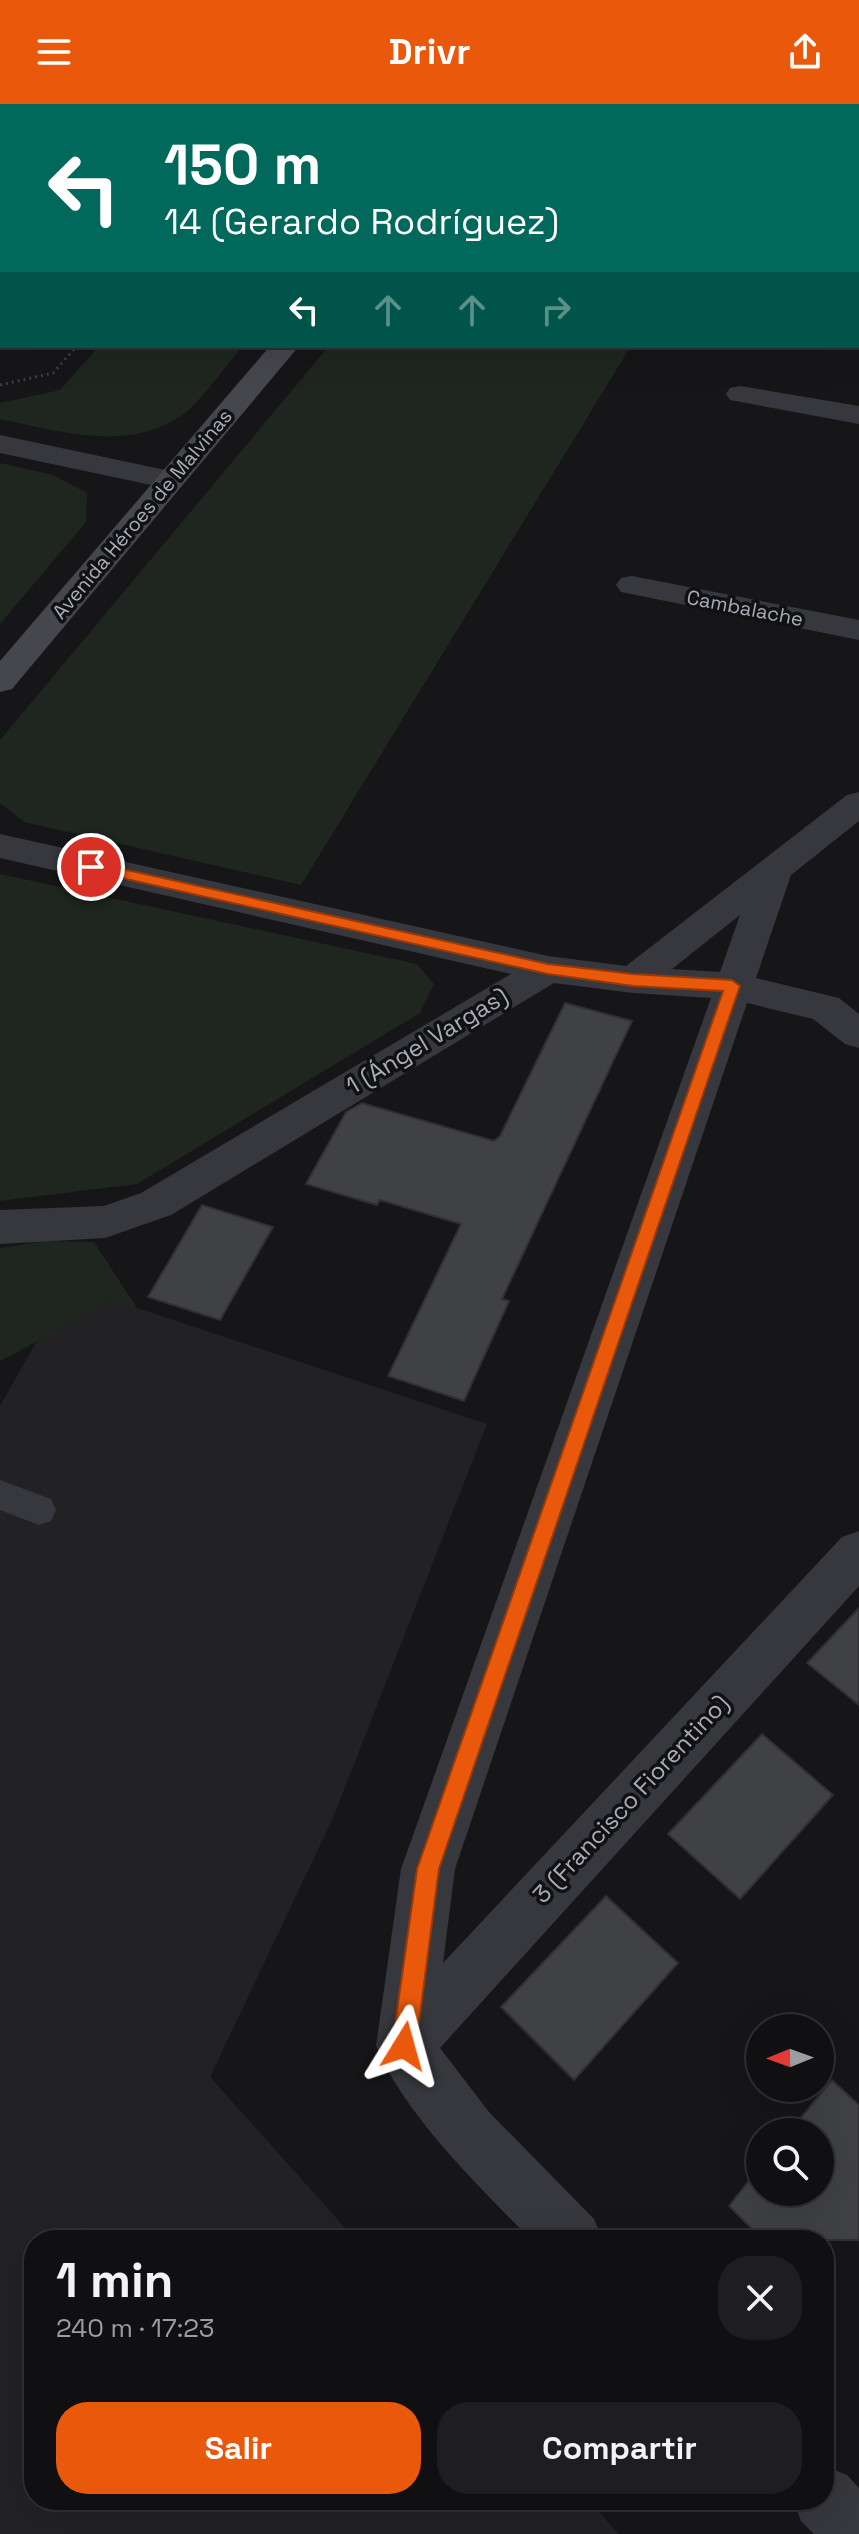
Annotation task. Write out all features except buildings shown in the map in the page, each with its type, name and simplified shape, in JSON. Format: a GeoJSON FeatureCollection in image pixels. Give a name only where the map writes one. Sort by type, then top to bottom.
{"type":"FeatureCollection","features":[{"type":"Feature","properties":{"kind":"main road","name":"Avenida Héroes de Malvinas"},"geometry":{"type":"LineString","coordinates":[[0,682],[283,348]]}},
{"type":"Feature","properties":{"kind":"street"},"geometry":{"type":"LineString","coordinates":[[740,394],[859,415]]}},
{"type":"Feature","properties":{"kind":"street"},"geometry":{"type":"LineString","coordinates":[[0,444],[170,480]]}},
{"type":"Feature","properties":{"kind":"street","name":"Cambalache"},"geometry":{"type":"LineString","coordinates":[[632,585],[859,630]]}},
{"type":"Feature","properties":{"kind":"street"},"geometry":{"type":"LineString","coordinates":[[633,980],[859,803]]}},
{"type":"Feature","properties":{"kind":"street"},"geometry":{"type":"LineString","coordinates":[[0,846],[548,969],[633,980],[732,986],[825,1008],[859,1034]]}},
{"type":"Feature","properties":{"kind":"street"},"geometry":{"type":"LineString","coordinates":[[563,2230],[468,2133],[404,2046],[428,1869],[775,868]]}},
{"type":"Feature","properties":{"kind":"street","name":"1 (Ángel Vargas)"},"geometry":{"type":"LineString","coordinates":[[0,1227],[105,1222],[156,1204],[548,969]]}},
{"type":"Feature","properties":{"kind":"street","name":"3 (Francisco Fiorentino)"},"geometry":{"type":"LineString","coordinates":[[404,2046],[859,1552]]}},
{"type":"Feature","properties":{"kind":"street"},"geometry":{"type":"LineString","coordinates":[[834,2508],[859,2534]]}},
{"type":"Feature","properties":{"kind":"lane"},"geometry":{"type":"LineString","coordinates":[[0,1495],[39,1510]]}},
{"type":"Feature","properties":{"kind":"path"},"geometry":{"type":"LineString","coordinates":[[0,385],[53,373],[75,348]]}},
{"type":"Feature","properties":{"kind":"shaded area"},"geometry":{"type":"Polygon","coordinates":[[[97,348],[241,348],[181,416],[138,434],[92,436],[0,419],[0,403],[60,390],[97,348]]]}},
{"type":"Feature","properties":{"kind":"shaded area"},"geometry":{"type":"Polygon","coordinates":[[[327,348],[630,348],[301,885],[24,822],[0,803],[0,740],[327,348]]]}},
{"type":"Feature","properties":{"kind":"shaded area"},"geometry":{"type":"Polygon","coordinates":[[[0,463],[53,475],[87,493],[86,522],[0,624],[0,463]]]}},
{"type":"Feature","properties":{"kind":"shaded area"},"geometry":{"type":"Polygon","coordinates":[[[0,874],[417,964],[434,984],[420,1013],[137,1184],[0,1201],[0,874]]]}},
{"type":"Feature","properties":{"kind":"shaded area"},"geometry":{"type":"Polygon","coordinates":[[[44,1241],[94,1242],[137,1308],[110,1303],[0,1361],[0,1248],[44,1241]]]}},
{"type":"Feature","properties":{"kind":"shaded area"},"geometry":{"type":"Polygon","coordinates":[[[110,1303],[137,1308],[487,1424],[333,1818],[210,2077],[347,2230],[24,2230],[24,2510],[597,2510],[619,2534],[0,2534],[0,1406],[37,1341],[110,1303]]]}},
{"type":"Feature","properties":{"kind":"route"},"geometry":{"type":"LineString","coordinates":[[91,867],[548,969],[633,980],[732,986],[428,1869],[404,2046]]}}]}
